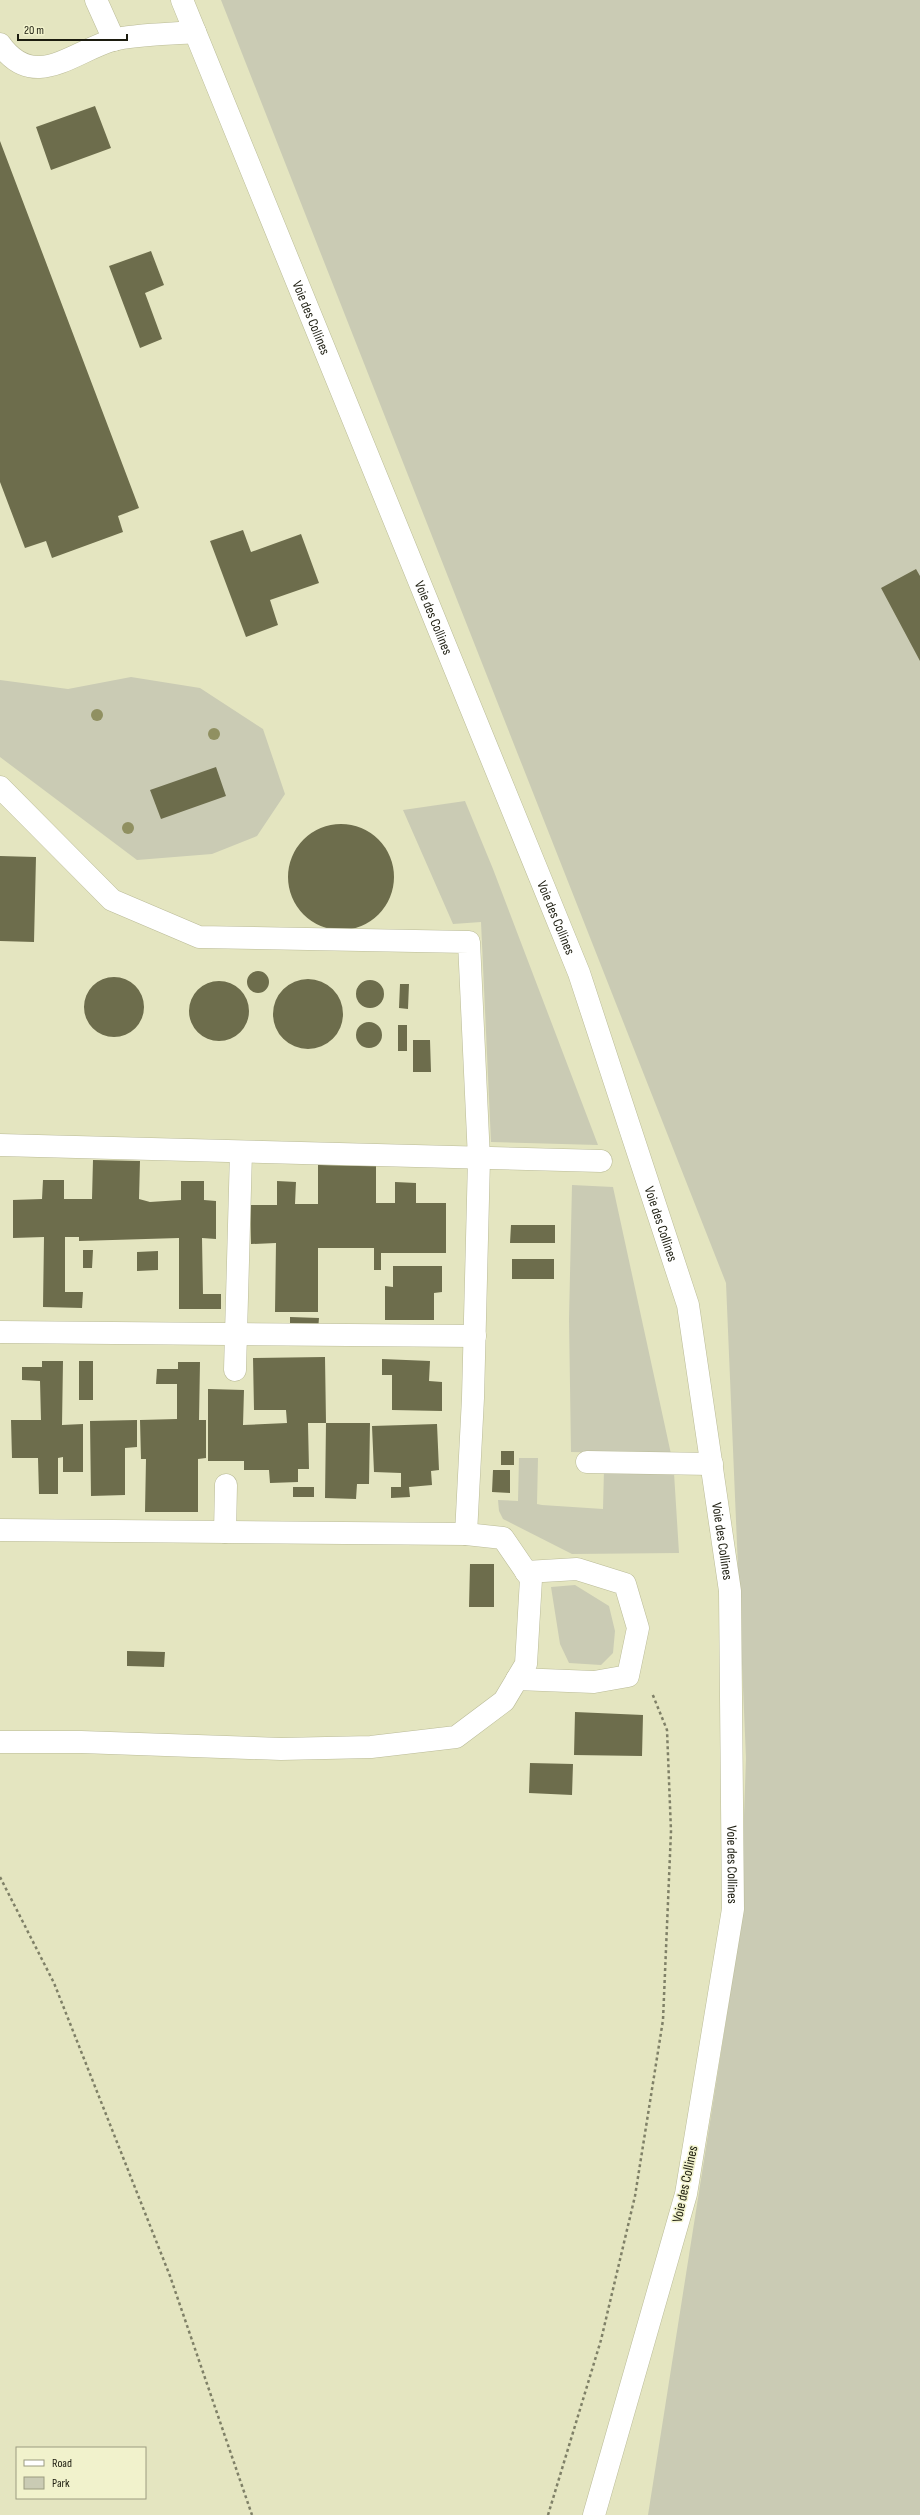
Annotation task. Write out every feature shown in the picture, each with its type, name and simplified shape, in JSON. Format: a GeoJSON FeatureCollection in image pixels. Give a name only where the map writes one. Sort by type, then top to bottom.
{"type":"FeatureCollection","features":[{"type":"Feature","properties":{"kind":"street"},"geometry":{"type":"LineString","coordinates":[[96,0],[114,40]]}},
{"type":"Feature","properties":{"kind":"street","name":"Voie des Collines"},"geometry":{"type":"LineString","coordinates":[[182,0],[579,973],[688,1305],[730,1591],[733,1909],[686,2194],[594,2515]]}},
{"type":"Feature","properties":{"kind":"street"},"geometry":{"type":"LineString","coordinates":[[0,44],[6,52],[23,66],[49,67],[114,40],[195,32]]}},
{"type":"Feature","properties":{"kind":"street"},"geometry":{"type":"LineString","coordinates":[[0,787],[112,900],[199,937],[469,942],[479,1159],[475,1336],[466,1534]]}},
{"type":"Feature","properties":{"kind":"street"},"geometry":{"type":"LineString","coordinates":[[0,1146],[600,1162]]}},
{"type":"Feature","properties":{"kind":"street"},"geometry":{"type":"LineString","coordinates":[[235,1370],[241,1152]]}},
{"type":"Feature","properties":{"kind":"street"},"geometry":{"type":"LineString","coordinates":[[0,1332],[475,1336]]}},
{"type":"Feature","properties":{"kind":"street"},"geometry":{"type":"LineString","coordinates":[[587,1462],[712,1464]]}},
{"type":"Feature","properties":{"kind":"street"},"geometry":{"type":"LineString","coordinates":[[225,1532],[226,1485]]}},
{"type":"Feature","properties":{"kind":"street"},"geometry":{"type":"LineString","coordinates":[[0,1530],[466,1534],[503,1538],[531,1579],[526,1664],[504,1701],[456,1737],[371,1747],[281,1749],[81,1742],[0,1742]]}},
{"type":"Feature","properties":{"kind":"street"},"geometry":{"type":"LineString","coordinates":[[517,1679],[594,1682],[628,1676],[638,1628],[625,1584],[577,1569],[526,1572]]}},
{"type":"Feature","properties":{"kind":"path"},"geometry":{"type":"LineString","coordinates":[[548,2515],[600,2340],[635,2196],[662,2020],[671,1831],[667,1730],[650,1688],[630,1664]]}},
{"type":"Feature","properties":{"kind":"path"},"geometry":{"type":"LineString","coordinates":[[0,1877],[54,1983],[153,2232],[252,2515]]}},
{"type":"Feature","properties":{"kind":"green space"},"geometry":{"type":"Polygon","coordinates":[[[221,0],[920,0],[920,2515],[648,2515],[740,1932],[746,1758],[726,1283],[221,0]]]}},
{"type":"Feature","properties":{"kind":"green space"},"geometry":{"type":"Polygon","coordinates":[[[131,677],[200,688],[263,729],[285,794],[257,836],[212,854],[137,860],[0,757],[0,680],[68,689],[131,677]]]}},
{"type":"Feature","properties":{"kind":"green space"},"geometry":{"type":"Polygon","coordinates":[[[465,801],[493,869],[598,1145],[491,1142],[481,922],[453,924],[403,810],[465,801]]]}},
{"type":"Feature","properties":{"kind":"green space"},"geometry":{"type":"Polygon","coordinates":[[[572,1185],[613,1187],[671,1454],[571,1452],[569,1319],[572,1185]]]}},
{"type":"Feature","properties":{"kind":"green space"},"geometry":{"type":"Polygon","coordinates":[[[519,1458],[538,1458],[537,1504],[542,1505],[603,1509],[604,1469],[674,1473],[679,1553],[572,1554],[503,1519],[499,1511],[498,1500],[518,1501],[519,1458]]]}},
{"type":"Feature","properties":{"kind":"green space"},"geometry":{"type":"Polygon","coordinates":[[[575,1585],[609,1606],[615,1631],[613,1653],[601,1665],[569,1663],[560,1644],[551,1587],[575,1585]]]}},
{"type":"Feature","properties":{"kind":"building"},"geometry":{"type":"Polygon","coordinates":[[[95,106],[111,148],[51,170],[36,127],[95,106]]]}},
{"type":"Feature","properties":{"kind":"building"},"geometry":{"type":"Polygon","coordinates":[[[0,141],[139,508],[118,516],[123,532],[52,558],[46,541],[25,548],[0,482],[0,141]]]}},
{"type":"Feature","properties":{"kind":"building"},"geometry":{"type":"Polygon","coordinates":[[[151,251],[164,285],[145,293],[162,339],[140,348],[109,266],[151,251]]]}},
{"type":"Feature","properties":{"kind":"building"},"geometry":{"type":"Polygon","coordinates":[[[243,530],[251,552],[301,534],[319,583],[270,600],[278,625],[246,637],[210,541],[243,530]]]}},
{"type":"Feature","properties":{"kind":"building"},"geometry":{"type":"Polygon","coordinates":[[[916,569],[920,576],[920,661],[881,588],[916,569]]]}},
{"type":"Feature","properties":{"kind":"building"},"geometry":{"type":"Polygon","coordinates":[[[216,767],[226,796],[161,819],[150,790],[216,767]]]}},
{"type":"Feature","properties":{"kind":"building"},"geometry":{"type":"Polygon","coordinates":[[[341,824],[361,828],[379,839],[390,857],[394,877],[390,897],[379,915],[361,926],[341,930],[321,926],[303,915],[292,897],[288,877],[292,857],[303,839],[321,828],[341,824]]]}},
{"type":"Feature","properties":{"kind":"building"},"geometry":{"type":"Polygon","coordinates":[[[0,856],[36,857],[34,942],[0,941],[0,856]]]}},
{"type":"Feature","properties":{"kind":"building"},"geometry":{"type":"Polygon","coordinates":[[[254,971],[262,971],[269,978],[269,986],[262,993],[254,993],[247,986],[247,978],[254,971]]]}},
{"type":"Feature","properties":{"kind":"building"},"geometry":{"type":"Polygon","coordinates":[[[114,977],[131,982],[139,990],[144,1007],[139,1024],[131,1032],[114,1037],[97,1032],[89,1024],[84,1007],[89,990],[97,982],[114,977]]]}},
{"type":"Feature","properties":{"kind":"building"},"geometry":{"type":"Polygon","coordinates":[[[308,979],[327,985],[337,995],[343,1014],[337,1033],[327,1043],[308,1049],[289,1043],[279,1033],[273,1014],[279,995],[289,985],[308,979]]]}},
{"type":"Feature","properties":{"kind":"building"},"geometry":{"type":"Polygon","coordinates":[[[370,980],[380,984],[384,994],[380,1004],[370,1008],[360,1004],[356,994],[360,984],[370,980]]]}},
{"type":"Feature","properties":{"kind":"building"},"geometry":{"type":"Polygon","coordinates":[[[213,981],[225,981],[241,989],[247,999],[249,1011],[247,1023],[241,1033],[225,1041],[213,1041],[197,1033],[189,1017],[189,1005],[197,989],[213,981]]]}},
{"type":"Feature","properties":{"kind":"building"},"geometry":{"type":"Polygon","coordinates":[[[400,984],[409,984],[408,1009],[399,1008],[400,984]]]}},
{"type":"Feature","properties":{"kind":"building"},"geometry":{"type":"Polygon","coordinates":[[[369,1022],[378,1026],[382,1035],[378,1044],[369,1048],[360,1044],[356,1035],[360,1026],[369,1022]]]}},
{"type":"Feature","properties":{"kind":"building"},"geometry":{"type":"Polygon","coordinates":[[[398,1025],[407,1025],[407,1051],[398,1051],[398,1025]]]}},
{"type":"Feature","properties":{"kind":"building"},"geometry":{"type":"Polygon","coordinates":[[[413,1040],[430,1040],[431,1072],[413,1072],[413,1040]]]}},
{"type":"Feature","properties":{"kind":"building"},"geometry":{"type":"Polygon","coordinates":[[[93,1160],[140,1161],[139,1199],[150,1202],[181,1200],[181,1181],[204,1181],[204,1200],[216,1201],[216,1239],[202,1238],[203,1294],[221,1294],[221,1309],[179,1309],[179,1238],[79,1241],[79,1237],[65,1237],[65,1292],[83,1292],[82,1308],[43,1307],[44,1237],[13,1238],[13,1200],[42,1199],[43,1180],[64,1180],[64,1199],[92,1199],[93,1160]]]}},
{"type":"Feature","properties":{"kind":"building"},"geometry":{"type":"Polygon","coordinates":[[[318,1165],[376,1166],[376,1203],[395,1203],[395,1182],[416,1183],[416,1203],[446,1203],[446,1253],[381,1253],[381,1270],[374,1270],[374,1248],[318,1248],[318,1312],[275,1312],[276,1243],[251,1244],[250,1205],[277,1205],[277,1181],[296,1182],[295,1204],[318,1204],[318,1165]]]}},
{"type":"Feature","properties":{"kind":"building"},"geometry":{"type":"Polygon","coordinates":[[[511,1225],[555,1225],[555,1243],[510,1243],[511,1225]]]}},
{"type":"Feature","properties":{"kind":"building"},"geometry":{"type":"Polygon","coordinates":[[[83,1250],[93,1250],[92,1268],[83,1268],[83,1250]]]}},
{"type":"Feature","properties":{"kind":"building"},"geometry":{"type":"Polygon","coordinates":[[[158,1251],[158,1270],[137,1271],[137,1252],[158,1251]]]}},
{"type":"Feature","properties":{"kind":"building"},"geometry":{"type":"Polygon","coordinates":[[[512,1259],[554,1259],[554,1279],[512,1279],[512,1259]]]}},
{"type":"Feature","properties":{"kind":"building"},"geometry":{"type":"Polygon","coordinates":[[[393,1266],[442,1266],[442,1292],[434,1293],[434,1320],[385,1320],[385,1286],[393,1287],[393,1266]]]}},
{"type":"Feature","properties":{"kind":"building"},"geometry":{"type":"Polygon","coordinates":[[[290,1317],[319,1318],[318,1330],[290,1329],[290,1317]]]}},
{"type":"Feature","properties":{"kind":"building"},"geometry":{"type":"Polygon","coordinates":[[[325,1357],[326,1423],[308,1423],[309,1469],[298,1469],[298,1482],[270,1483],[269,1470],[244,1470],[244,1461],[208,1461],[208,1389],[244,1390],[243,1425],[287,1423],[286,1410],[254,1410],[253,1358],[325,1357]]]}},
{"type":"Feature","properties":{"kind":"building"},"geometry":{"type":"Polygon","coordinates":[[[382,1359],[430,1361],[429,1381],[442,1382],[442,1411],[392,1410],[392,1375],[382,1375],[382,1359]]]}},
{"type":"Feature","properties":{"kind":"building"},"geometry":{"type":"Polygon","coordinates":[[[42,1361],[63,1361],[62,1425],[83,1424],[83,1472],[63,1472],[63,1457],[58,1458],[58,1494],[39,1494],[38,1458],[12,1458],[11,1420],[41,1420],[40,1381],[22,1380],[22,1367],[42,1367],[42,1361]]]}},
{"type":"Feature","properties":{"kind":"building"},"geometry":{"type":"Polygon","coordinates":[[[79,1361],[93,1361],[93,1400],[79,1400],[79,1361]]]}},
{"type":"Feature","properties":{"kind":"building"},"geometry":{"type":"Polygon","coordinates":[[[178,1362],[200,1362],[199,1420],[206,1420],[206,1458],[198,1459],[198,1512],[145,1512],[146,1459],[141,1459],[140,1420],[177,1419],[177,1384],[156,1384],[157,1369],[178,1369],[178,1362]]]}},
{"type":"Feature","properties":{"kind":"building"},"geometry":{"type":"Polygon","coordinates":[[[137,1420],[137,1447],[125,1448],[125,1495],[91,1496],[90,1421],[137,1420]]]}},
{"type":"Feature","properties":{"kind":"building"},"geometry":{"type":"Polygon","coordinates":[[[326,1423],[370,1423],[369,1484],[357,1484],[356,1499],[325,1498],[326,1423]]]}},
{"type":"Feature","properties":{"kind":"building"},"geometry":{"type":"Polygon","coordinates":[[[437,1424],[439,1470],[431,1471],[432,1485],[409,1487],[410,1497],[391,1498],[391,1487],[401,1487],[401,1473],[374,1472],[372,1426],[437,1424]]]}},
{"type":"Feature","properties":{"kind":"building"},"geometry":{"type":"Polygon","coordinates":[[[501,1451],[514,1451],[514,1465],[501,1465],[501,1451]]]}},
{"type":"Feature","properties":{"kind":"building"},"geometry":{"type":"Polygon","coordinates":[[[493,1470],[510,1470],[510,1493],[492,1492],[493,1470]]]}},
{"type":"Feature","properties":{"kind":"building"},"geometry":{"type":"Polygon","coordinates":[[[293,1487],[314,1487],[314,1497],[293,1497],[293,1487]]]}},
{"type":"Feature","properties":{"kind":"building"},"geometry":{"type":"Polygon","coordinates":[[[470,1564],[494,1564],[494,1607],[469,1607],[470,1564]]]}},
{"type":"Feature","properties":{"kind":"building"},"geometry":{"type":"Polygon","coordinates":[[[127,1651],[165,1652],[164,1667],[127,1666],[127,1651]]]}},
{"type":"Feature","properties":{"kind":"building"},"geometry":{"type":"Polygon","coordinates":[[[575,1712],[643,1715],[642,1756],[574,1755],[575,1712]]]}},
{"type":"Feature","properties":{"kind":"building"},"geometry":{"type":"Polygon","coordinates":[[[530,1763],[573,1764],[572,1795],[529,1793],[530,1763]]]}}]}
